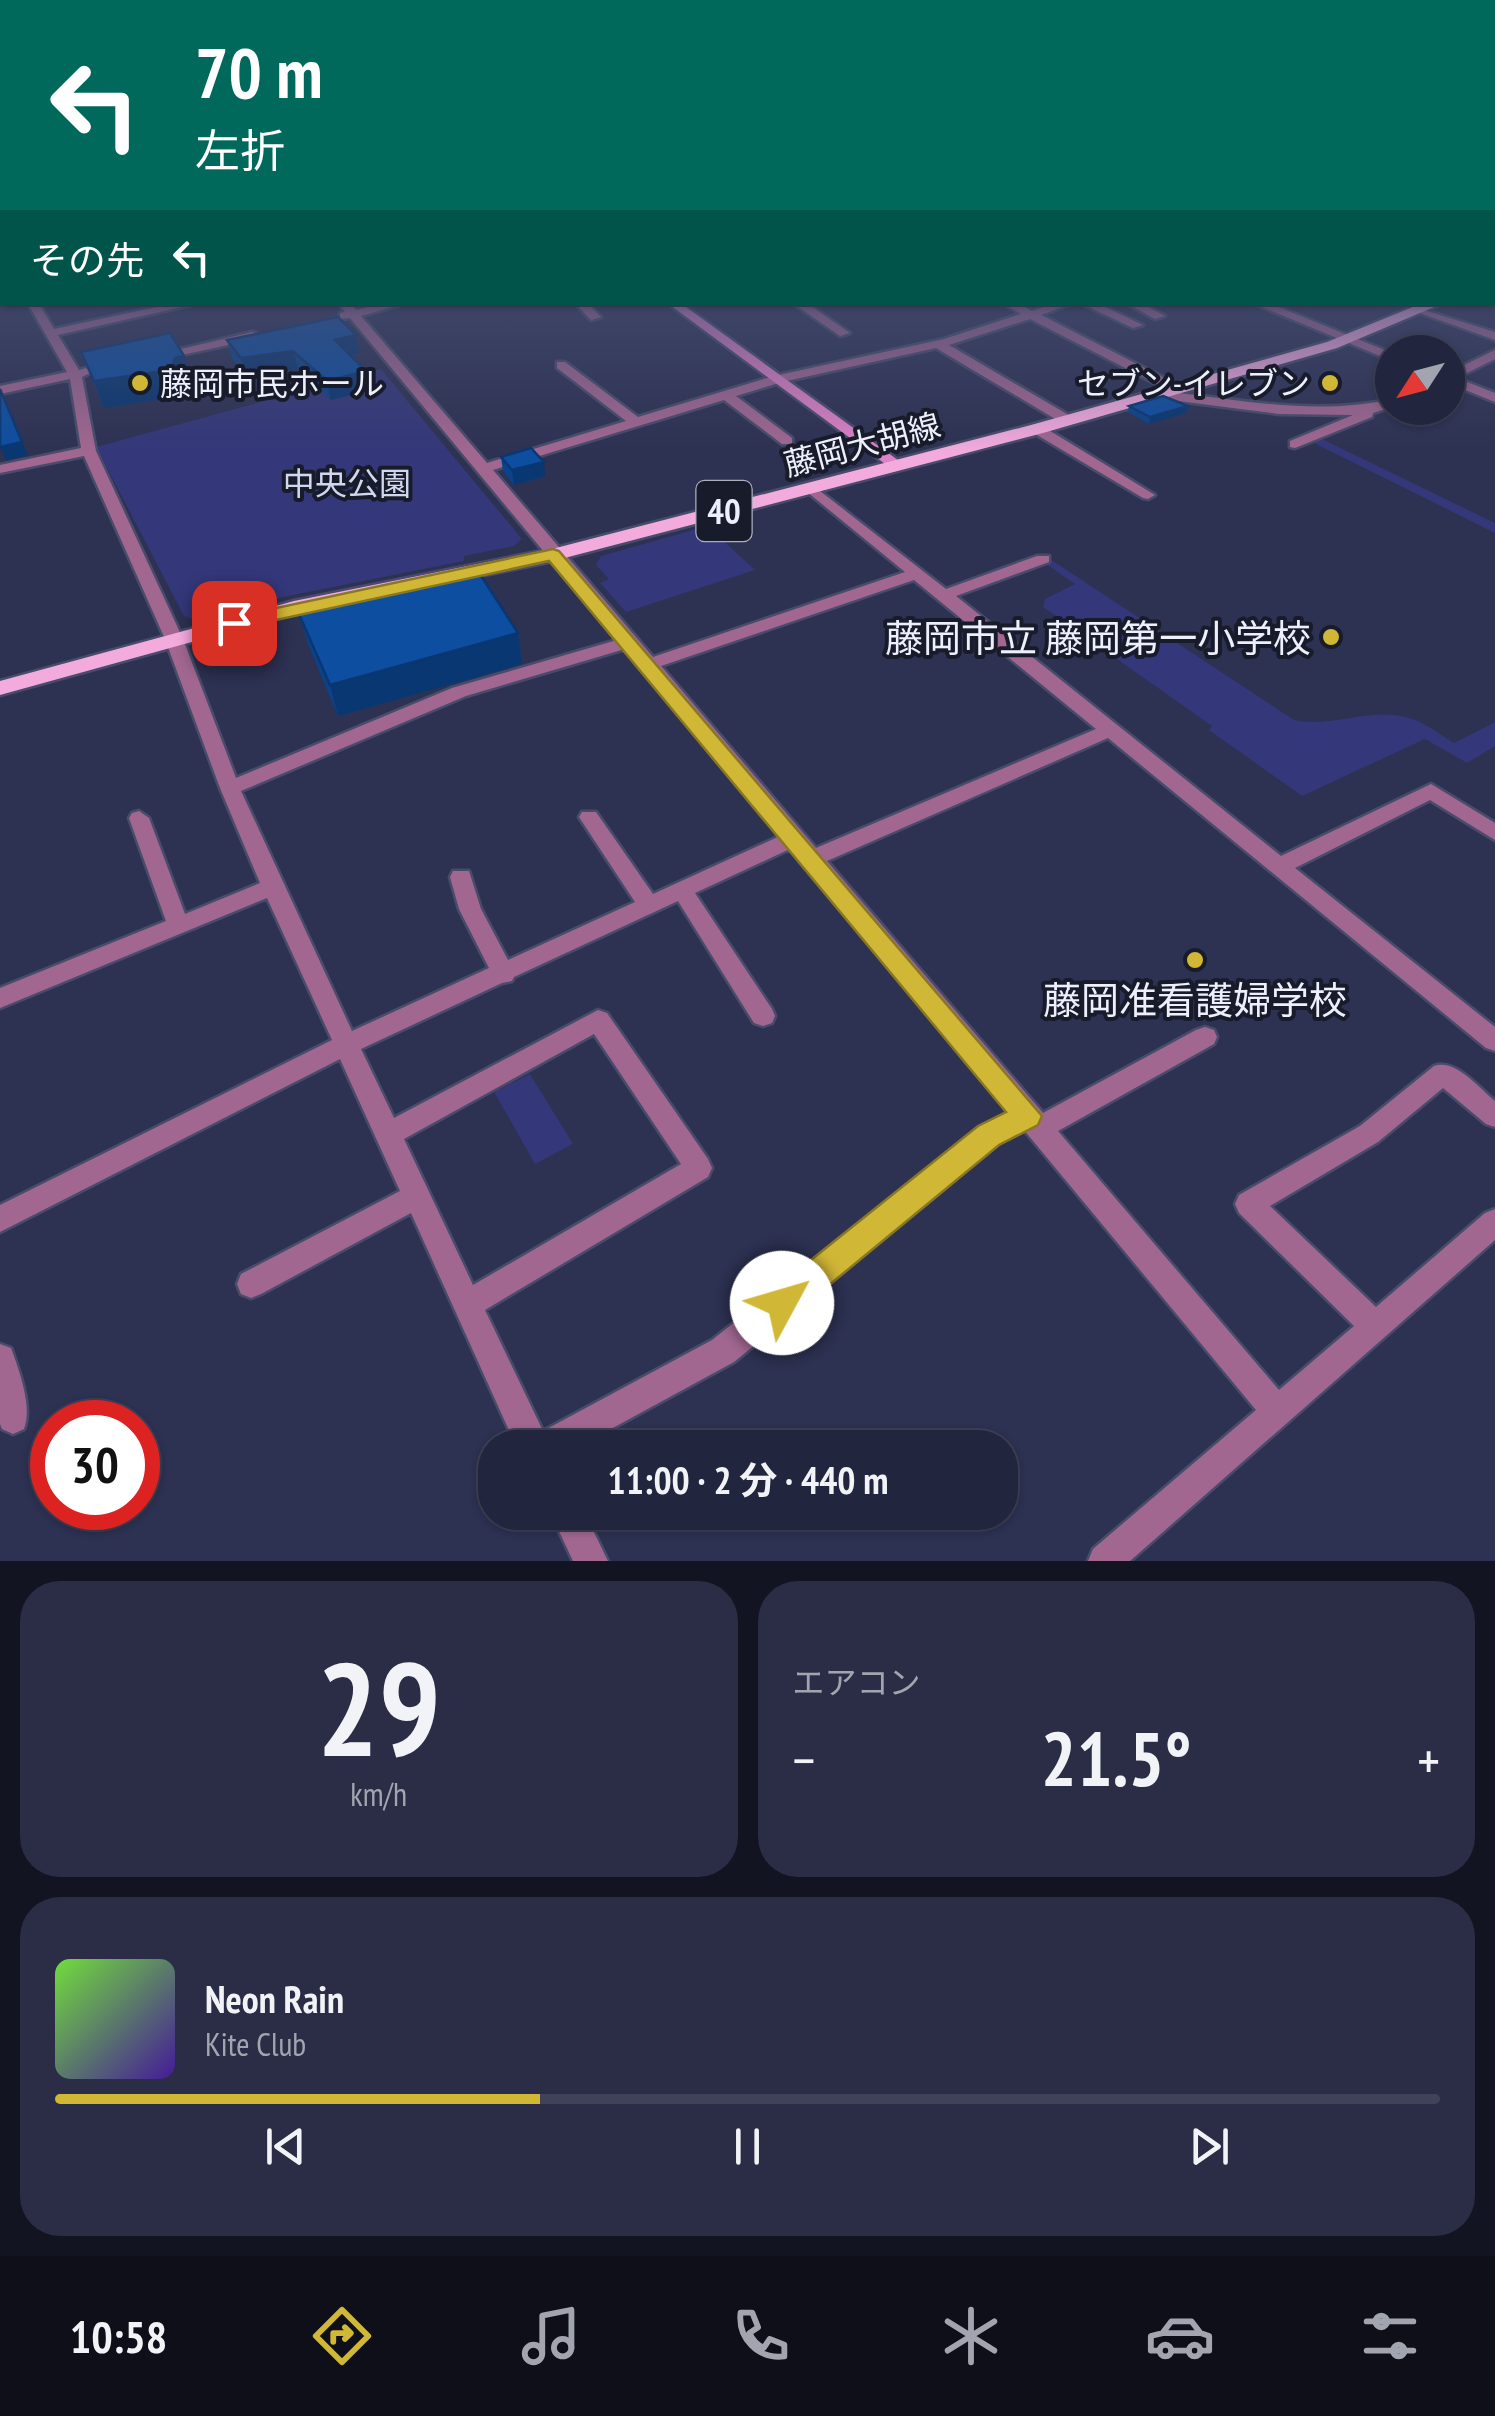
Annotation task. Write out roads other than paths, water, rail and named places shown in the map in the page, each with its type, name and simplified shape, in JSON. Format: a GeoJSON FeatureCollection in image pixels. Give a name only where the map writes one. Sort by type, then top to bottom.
{"type":"FeatureCollection","features":[{"type":"Feature","properties":{"kind":"main road","name":"藤岡大胡線"},"geometry":{"type":"LineString","coordinates":[[0,688],[294,607],[553,554],[1038,429],[1347,340],[1428,307]]}},
{"type":"Feature","properties":{"kind":"street"},"geometry":{"type":"LineString","coordinates":[[35,307],[75,374],[89,451],[174,639],[230,788],[273,887],[526,1430]]}},
{"type":"Feature","properties":{"kind":"street"},"geometry":{"type":"LineString","coordinates":[[50,333],[176,307]]}},
{"type":"Feature","properties":{"kind":"street"},"geometry":{"type":"LineString","coordinates":[[585,307],[595,317]]}},
{"type":"Feature","properties":{"kind":"street"},"geometry":{"type":"LineString","coordinates":[[677,307],[897,466]]}},
{"type":"Feature","properties":{"kind":"street"},"geometry":{"type":"LineString","coordinates":[[804,307],[844,332]]}},
{"type":"Feature","properties":{"kind":"street"},"geometry":{"type":"LineString","coordinates":[[1016,307],[1168,392],[1309,410],[1375,410]]}},
{"type":"Feature","properties":{"kind":"street"},"geometry":{"type":"LineString","coordinates":[[481,469],[779,379],[938,344],[1056,307]]}},
{"type":"Feature","properties":{"kind":"street"},"geometry":{"type":"LineString","coordinates":[[1094,307],[1136,325]]}},
{"type":"Feature","properties":{"kind":"street"},"geometry":{"type":"LineString","coordinates":[[1139,307],[1159,316]]}},
{"type":"Feature","properties":{"kind":"street"},"geometry":{"type":"LineString","coordinates":[[1267,307],[1375,351]]}},
{"type":"Feature","properties":{"kind":"street"},"geometry":{"type":"LineString","coordinates":[[1432,307],[1495,336]]}},
{"type":"Feature","properties":{"kind":"street"},"geometry":{"type":"LineString","coordinates":[[333,318],[347,308],[1276,1410]]}},
{"type":"Feature","properties":{"kind":"street"},"geometry":{"type":"LineString","coordinates":[[130,362],[260,334]]}},
{"type":"Feature","properties":{"kind":"street"},"geometry":{"type":"LineString","coordinates":[[938,344],[1068,420]]}},
{"type":"Feature","properties":{"kind":"street"},"geometry":{"type":"LineString","coordinates":[[1465,369],[1495,354]]}},
{"type":"Feature","properties":{"kind":"street"},"geometry":{"type":"LineString","coordinates":[[562,365],[636,422]]}},
{"type":"Feature","properties":{"kind":"street"},"geometry":{"type":"LineString","coordinates":[[0,390],[94,370]]}},
{"type":"Feature","properties":{"kind":"street"},"geometry":{"type":"LineString","coordinates":[[1465,385],[1495,398]]}},
{"type":"Feature","properties":{"kind":"street"},"geometry":{"type":"LineString","coordinates":[[726,396],[788,441]]}},
{"type":"Feature","properties":{"kind":"street"},"geometry":{"type":"LineString","coordinates":[[1295,444],[1375,410]]}},
{"type":"Feature","properties":{"kind":"street"},"geometry":{"type":"LineString","coordinates":[[1038,429],[1148,495]]}},
{"type":"Feature","properties":{"kind":"street"},"geometry":{"type":"LineString","coordinates":[[0,469],[89,451]]}},
{"type":"Feature","properties":{"kind":"street"},"geometry":{"type":"LineString","coordinates":[[811,488],[1495,1041]]}},
{"type":"Feature","properties":{"kind":"street"},"geometry":{"type":"LineString","coordinates":[[944,596],[1042,559]]}},
{"type":"Feature","properties":{"kind":"street"},"geometry":{"type":"LineString","coordinates":[[647,664],[916,574]]}},
{"type":"Feature","properties":{"kind":"street"},"geometry":{"type":"LineString","coordinates":[[230,788],[459,692],[627,644]]}},
{"type":"Feature","properties":{"kind":"street"},"geometry":{"type":"LineString","coordinates":[[814,858],[1113,729]]}},
{"type":"Feature","properties":{"kind":"street"},"geometry":{"type":"LineString","coordinates":[[1278,867],[1431,790],[1495,833]]}},
{"type":"Feature","properties":{"kind":"street"},"geometry":{"type":"LineString","coordinates":[[588,817],[648,904]]}},
{"type":"Feature","properties":{"kind":"street"},"geometry":{"type":"LineString","coordinates":[[140,818],[177,922]]}},
{"type":"Feature","properties":{"kind":"street"},"geometry":{"type":"LineString","coordinates":[[0,1219],[345,1045],[793,839]]}},
{"type":"Feature","properties":{"kind":"street"},"geometry":{"type":"LineString","coordinates":[[461,877],[470,909],[504,975]]}},
{"type":"Feature","properties":{"kind":"street"},"geometry":{"type":"LineString","coordinates":[[0,998],[177,922],[273,887]]}},
{"type":"Feature","properties":{"kind":"street"},"geometry":{"type":"LineString","coordinates":[[681,889],[763,1016]]}},
{"type":"Feature","properties":{"kind":"street"},"geometry":{"type":"LineString","coordinates":[[388,1134],[598,1020],[699,1168],[468,1304]]}},
{"type":"Feature","properties":{"kind":"street"},"geometry":{"type":"LineString","coordinates":[[576,1430],[723,1351],[988,1136],[1033,1122],[1204,1037]]}},
{"type":"Feature","properties":{"kind":"street"},"geometry":{"type":"LineString","coordinates":[[1375,1326],[1249,1204],[1369,1134],[1443,1073],[1495,1116]]}},
{"type":"Feature","properties":{"kind":"street"},"geometry":{"type":"LineString","coordinates":[[252,1284],[417,1196]]}},
{"type":"Feature","properties":{"kind":"street"},"geometry":{"type":"LineString","coordinates":[[1105,1561],[1495,1222]]}},
{"type":"Feature","properties":{"kind":"street"},"geometry":{"type":"LineString","coordinates":[[0,1360],[14,1418]]}},
{"type":"Feature","properties":{"kind":"street"},"geometry":{"type":"LineString","coordinates":[[575,1530],[591,1561]]}},
{"type":"Feature","properties":{"kind":"place","name":"藤岡市民ホール"},"geometry":{"type":"Point","coordinates":[140,383]}},
{"type":"Feature","properties":{"kind":"place","name":"セブン-イレブン"},"geometry":{"type":"Point","coordinates":[1330,383]}},
{"type":"Feature","properties":{"kind":"place","name":"藤岡市立 藤岡第一小学校"},"geometry":{"type":"Point","coordinates":[1331,637]}},
{"type":"Feature","properties":{"kind":"place","name":"藤岡准看護婦学校"},"geometry":{"type":"Point","coordinates":[1195,960]}},
{"type":"Feature","properties":{"kind":"park label","name":"中央公園"},"geometry":{"type":"Point","coordinates":[347,483]}}]}
